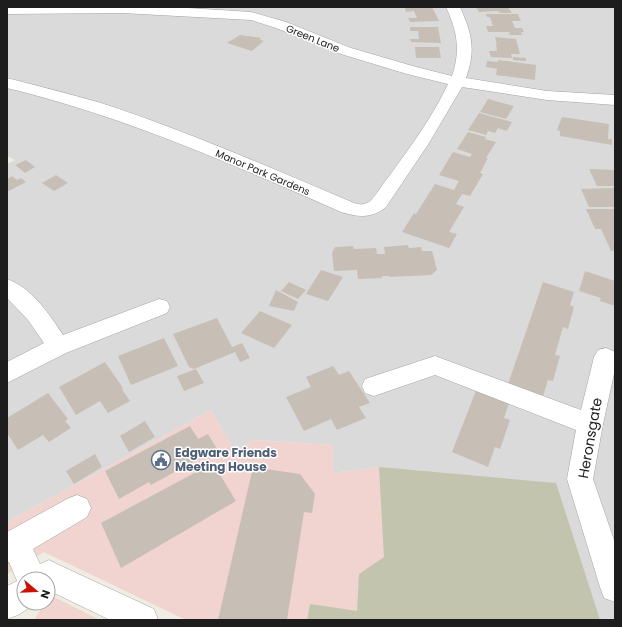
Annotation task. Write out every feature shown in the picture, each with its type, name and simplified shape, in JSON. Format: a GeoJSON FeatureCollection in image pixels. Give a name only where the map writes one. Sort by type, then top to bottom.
{"type":"FeatureCollection","features":[{"type":"Feature","properties":{"kind":"street","name":"Green Lane"},"geometry":{"type":"LineString","coordinates":[[7,10],[69,7],[259,12],[278,24],[345,50],[458,82],[545,95],[615,100]]}},
{"type":"Feature","properties":{"kind":"street","name":"Manor Park Gardens"},"geometry":{"type":"LineString","coordinates":[[7,84],[82,102],[207,148],[348,208],[359,211],[371,210],[379,203],[422,140],[458,82],[462,72],[466,49],[462,27],[454,7]]}},
{"type":"Feature","properties":{"kind":"street"},"geometry":{"type":"LineString","coordinates":[[7,286],[18,295],[47,328],[58,347]]}},
{"type":"Feature","properties":{"kind":"street"},"geometry":{"type":"LineString","coordinates":[[7,373],[58,347],[159,307]]}},
{"type":"Feature","properties":{"kind":"street","name":"Heronsgate"},"geometry":{"type":"LineString","coordinates":[[606,357],[590,424],[580,479],[615,588]]}},
{"type":"Feature","properties":{"kind":"street"},"geometry":{"type":"LineString","coordinates":[[374,386],[435,365],[590,424]]}},
{"type":"Feature","properties":{"kind":"street"},"geometry":{"type":"LineString","coordinates":[[26,571],[11,545],[77,508]]}},
{"type":"Feature","properties":{"kind":"street"},"geometry":{"type":"LineString","coordinates":[[56,578],[143,620]]}},
{"type":"Feature","properties":{"kind":"street"},"geometry":{"type":"LineString","coordinates":[[7,604],[16,598]]}},
{"type":"Feature","properties":{"kind":"shaded area"},"geometry":{"type":"Polygon","coordinates":[[[7,7],[615,7],[615,620],[307,620],[310,604],[379,467],[332,473],[333,445],[253,440],[235,452],[211,410],[7,522],[7,164],[15,160],[7,156],[7,7]]]}},
{"type":"Feature","properties":{"kind":"shaded area"},"geometry":{"type":"Polygon","coordinates":[[[211,410],[235,452],[253,440],[333,445],[333,473],[379,467],[384,557],[359,574],[357,611],[310,604],[307,620],[186,620],[44,552],[7,574],[7,522],[211,410]]]}},
{"type":"Feature","properties":{"kind":"shaded area"},"geometry":{"type":"Polygon","coordinates":[[[379,467],[556,483],[600,620],[307,620],[310,604],[357,611],[359,574],[384,557],[379,467]]]}},
{"type":"Feature","properties":{"kind":"shaded area"},"geometry":{"type":"Polygon","coordinates":[[[56,598],[100,620],[34,620],[40,611],[56,611],[56,598]]]}},
{"type":"Feature","properties":{"kind":"building"},"geometry":{"type":"Polygon","coordinates":[[[432,7],[439,21],[410,22],[408,18],[417,18],[414,11],[406,12],[405,8],[432,7]]]}},
{"type":"Feature","properties":{"kind":"building"},"geometry":{"type":"Polygon","coordinates":[[[476,7],[508,7],[512,13],[500,13],[498,11],[479,12],[476,7]]]}},
{"type":"Feature","properties":{"kind":"building"},"geometry":{"type":"Polygon","coordinates":[[[486,14],[518,14],[521,21],[512,21],[515,28],[522,28],[524,32],[521,32],[522,35],[510,35],[509,32],[488,32],[486,26],[493,26],[490,17],[487,17],[486,14]]]}},
{"type":"Feature","properties":{"kind":"building"},"geometry":{"type":"Polygon","coordinates":[[[410,27],[438,27],[441,43],[411,42],[410,39],[419,39],[418,31],[410,31],[410,27]]]}},
{"type":"Feature","properties":{"kind":"building"},"geometry":{"type":"Polygon","coordinates":[[[240,35],[261,38],[260,40],[264,41],[252,51],[227,43],[240,35]]]}},
{"type":"Feature","properties":{"kind":"building"},"geometry":{"type":"Polygon","coordinates":[[[495,37],[516,39],[520,54],[511,54],[512,58],[491,57],[489,51],[497,51],[495,37]]]}},
{"type":"Feature","properties":{"kind":"building"},"geometry":{"type":"Polygon","coordinates":[[[415,47],[439,47],[441,58],[416,58],[415,47]]]}},
{"type":"Feature","properties":{"kind":"building"},"geometry":{"type":"Polygon","coordinates":[[[513,57],[526,58],[526,61],[513,60],[513,57]]]}},
{"type":"Feature","properties":{"kind":"building"},"geometry":{"type":"Polygon","coordinates":[[[498,60],[536,65],[535,80],[496,75],[497,69],[486,67],[487,61],[498,62],[498,60]]]}},
{"type":"Feature","properties":{"kind":"building"},"geometry":{"type":"Polygon","coordinates":[[[488,99],[514,106],[506,119],[480,112],[488,99]]]}},
{"type":"Feature","properties":{"kind":"building"},"geometry":{"type":"Polygon","coordinates":[[[479,113],[512,122],[507,131],[498,128],[495,133],[488,131],[486,135],[468,130],[479,113]]]}},
{"type":"Feature","properties":{"kind":"building"},"geometry":{"type":"Polygon","coordinates":[[[562,117],[609,124],[608,139],[612,139],[612,145],[560,136],[560,131],[557,130],[562,117]]]}},
{"type":"Feature","properties":{"kind":"building"},"geometry":{"type":"Polygon","coordinates":[[[468,132],[486,137],[485,139],[496,142],[486,158],[488,158],[480,173],[483,174],[470,196],[462,194],[456,204],[464,207],[449,232],[457,234],[449,248],[402,232],[414,213],[416,214],[435,184],[454,190],[459,181],[439,175],[453,152],[470,157],[472,154],[457,149],[468,132]]]}},
{"type":"Feature","properties":{"kind":"building"},"geometry":{"type":"Polygon","coordinates":[[[26,160],[35,167],[25,173],[15,165],[26,160]]]}},
{"type":"Feature","properties":{"kind":"building"},"geometry":{"type":"Polygon","coordinates":[[[589,169],[615,170],[615,186],[597,186],[589,169]]]}},
{"type":"Feature","properties":{"kind":"building"},"geometry":{"type":"Polygon","coordinates":[[[56,175],[68,183],[54,191],[42,183],[56,175]]]}},
{"type":"Feature","properties":{"kind":"building"},"geometry":{"type":"Polygon","coordinates":[[[12,176],[17,180],[21,178],[26,182],[7,192],[7,179],[12,176]]]}},
{"type":"Feature","properties":{"kind":"building"},"geometry":{"type":"Polygon","coordinates":[[[615,188],[615,207],[589,207],[581,189],[615,188]]]}},
{"type":"Feature","properties":{"kind":"building"},"geometry":{"type":"Polygon","coordinates":[[[586,209],[615,209],[615,251],[611,251],[601,229],[595,229],[586,209]]]}},
{"type":"Feature","properties":{"kind":"building"},"geometry":{"type":"Polygon","coordinates":[[[408,245],[409,248],[421,247],[422,251],[432,251],[437,270],[431,275],[382,276],[382,278],[358,279],[357,270],[334,271],[332,253],[335,247],[353,246],[354,249],[376,248],[377,254],[385,254],[384,247],[408,245]]]}},
{"type":"Feature","properties":{"kind":"building"},"geometry":{"type":"Polygon","coordinates":[[[321,270],[343,277],[328,301],[306,294],[321,270]]]}},
{"type":"Feature","properties":{"kind":"building"},"geometry":{"type":"Polygon","coordinates":[[[585,271],[615,281],[615,306],[600,301],[601,298],[579,291],[585,271]]]}},
{"type":"Feature","properties":{"kind":"building"},"geometry":{"type":"Polygon","coordinates":[[[289,282],[306,290],[298,299],[281,291],[289,282]]]}},
{"type":"Feature","properties":{"kind":"building"},"geometry":{"type":"Polygon","coordinates":[[[543,282],[574,292],[570,305],[574,307],[568,329],[563,327],[555,355],[560,356],[553,381],[548,380],[543,396],[508,384],[543,282]]]}},
{"type":"Feature","properties":{"kind":"building"},"geometry":{"type":"Polygon","coordinates":[[[276,290],[298,302],[294,311],[269,306],[276,290]]]}},
{"type":"Feature","properties":{"kind":"building"},"geometry":{"type":"Polygon","coordinates":[[[260,311],[292,325],[274,348],[241,333],[260,311]]]}},
{"type":"Feature","properties":{"kind":"building"},"geometry":{"type":"Polygon","coordinates":[[[217,318],[232,347],[242,343],[250,358],[240,362],[235,352],[194,369],[189,367],[173,334],[217,318]]]}},
{"type":"Feature","properties":{"kind":"building"},"geometry":{"type":"Polygon","coordinates":[[[164,338],[178,366],[131,385],[118,356],[164,338]]]}},
{"type":"Feature","properties":{"kind":"building"},"geometry":{"type":"Polygon","coordinates":[[[105,362],[130,401],[108,413],[100,401],[76,415],[59,387],[105,362]]]}},
{"type":"Feature","properties":{"kind":"building"},"geometry":{"type":"Polygon","coordinates":[[[333,366],[339,375],[349,371],[370,403],[359,407],[366,418],[337,430],[331,419],[304,431],[286,397],[311,387],[306,377],[333,366]]]}},
{"type":"Feature","properties":{"kind":"building"},"geometry":{"type":"Polygon","coordinates":[[[196,369],[204,383],[184,391],[177,376],[196,369]]]}},
{"type":"Feature","properties":{"kind":"building"},"geometry":{"type":"Polygon","coordinates":[[[477,388],[510,400],[504,418],[510,420],[500,449],[495,447],[488,467],[452,452],[477,388]]]}},
{"type":"Feature","properties":{"kind":"building"},"geometry":{"type":"Polygon","coordinates":[[[48,393],[68,419],[65,421],[71,428],[49,442],[43,435],[18,450],[7,433],[7,418],[48,393]]]}},
{"type":"Feature","properties":{"kind":"building"},"geometry":{"type":"Polygon","coordinates":[[[145,421],[155,437],[129,452],[120,436],[145,421]]]}},
{"type":"Feature","properties":{"kind":"building","name":"Edgware Friends Meeting House"},"geometry":{"type":"Polygon","coordinates":[[[190,426],[198,439],[208,434],[217,449],[151,485],[149,482],[119,499],[105,471],[190,426]]]}},
{"type":"Feature","properties":{"kind":"building"},"geometry":{"type":"Polygon","coordinates":[[[95,454],[102,467],[74,484],[66,471],[95,454]]]}},
{"type":"Feature","properties":{"kind":"building"},"geometry":{"type":"Polygon","coordinates":[[[213,463],[236,501],[121,568],[101,523],[213,463]]]}},
{"type":"Feature","properties":{"kind":"building"},"geometry":{"type":"Polygon","coordinates":[[[253,467],[300,474],[315,494],[312,513],[304,512],[287,620],[218,620],[253,467]]]}},
{"type":"Feature","properties":{"kind":"place","name":"Edgware Friends Meeting House"},"geometry":{"type":"Point","coordinates":[161,460]}}]}
